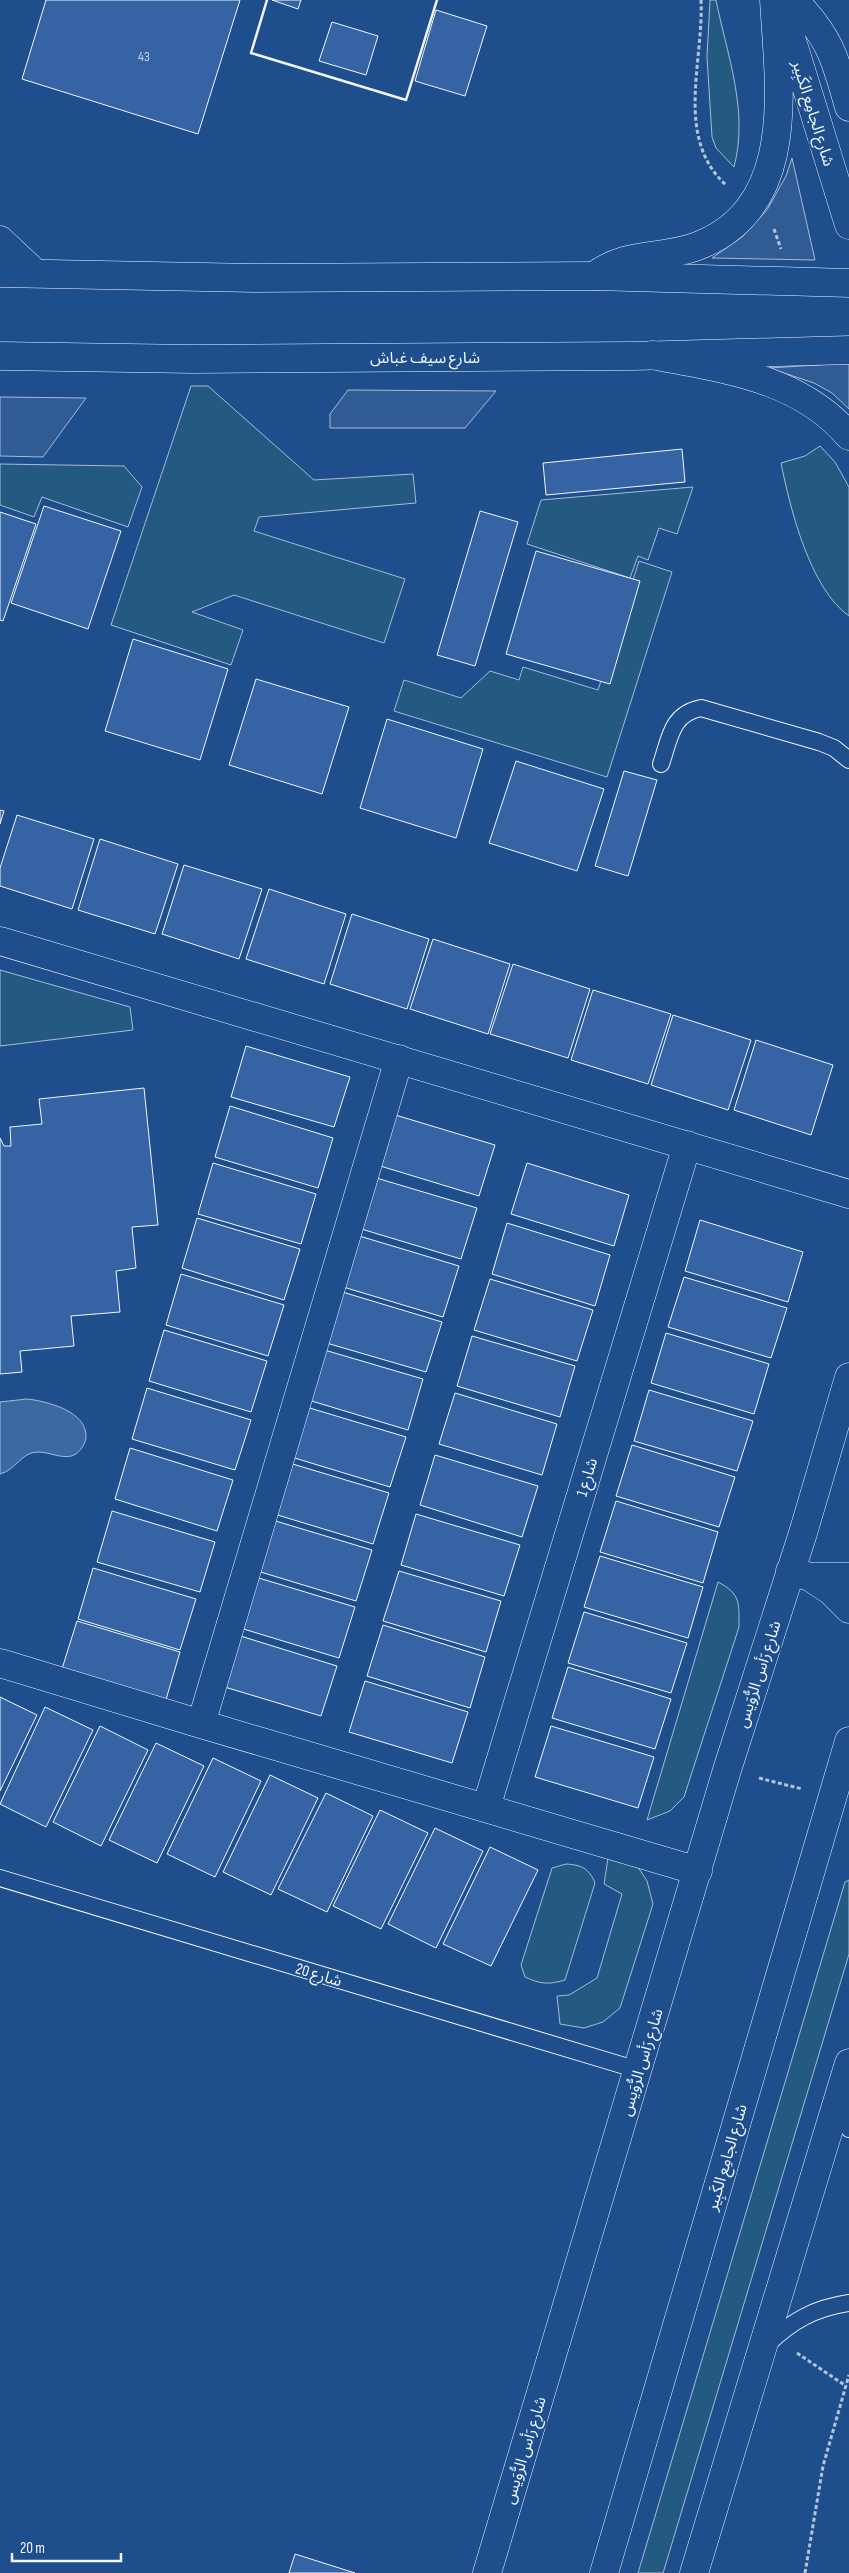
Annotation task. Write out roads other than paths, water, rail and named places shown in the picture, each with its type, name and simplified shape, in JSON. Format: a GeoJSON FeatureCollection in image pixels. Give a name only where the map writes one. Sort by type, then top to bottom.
{"type":"FeatureCollection","features":[{"type":"Feature","properties":{"kind":"street"},"geometry":{"type":"LineString","coordinates":[[594,276],[605,268],[630,258],[678,252],[695,247],[727,229],[752,202],[766,180],[772,164],[778,131],[780,104],[774,0]]}},
{"type":"Feature","properties":{"kind":"street","name":"شارع الجامِع الكَبِير"},"geometry":{"type":"LineString","coordinates":[[779,0],[849,225]]}},
{"type":"Feature","properties":{"kind":"street"},"geometry":{"type":"LineString","coordinates":[[794,0],[829,44],[838,64],[849,107]]}},
{"type":"Feature","properties":{"kind":"street"},"geometry":{"type":"LineString","coordinates":[[0,240],[35,273]]}},
{"type":"Feature","properties":{"kind":"street"},"geometry":{"type":"LineString","coordinates":[[0,273],[254,278],[594,276],[849,283]]}},
{"type":"Feature","properties":{"kind":"street","name":"شارع سيف غباش"},"geometry":{"type":"LineString","coordinates":[[0,356],[193,359],[652,355],[849,350]]}},
{"type":"Feature","properties":{"kind":"street"},"geometry":{"type":"LineString","coordinates":[[652,355],[742,373],[784,387],[820,407],[849,436]]}},
{"type":"Feature","properties":{"kind":"street"},"geometry":{"type":"LineString","coordinates":[[0,941],[849,1194]]}},
{"type":"Feature","properties":{"kind":"street"},"geometry":{"type":"LineString","coordinates":[[201,1724],[399,1059]]}},
{"type":"Feature","properties":{"kind":"street","name":"شارع 1"},"geometry":{"type":"LineString","coordinates":[[486,1808],[687,1145]]}},
{"type":"Feature","properties":{"kind":"street","name":"شارع رَأس الرُّوَيس"},"geometry":{"type":"LineString","coordinates":[[487,2573],[727,1770],[800,1574],[849,1377]]}},
{"type":"Feature","properties":{"kind":"street"},"geometry":{"type":"LineString","coordinates":[[800,1574],[849,1577]]}},
{"type":"Feature","properties":{"kind":"street"},"geometry":{"type":"LineString","coordinates":[[800,1574],[830,1591],[849,1609]]}},
{"type":"Feature","properties":{"kind":"street"},"geometry":{"type":"LineString","coordinates":[[0,1662],[201,1724],[698,1871]]}},
{"type":"Feature","properties":{"kind":"street","name":"شارع الجامِع الكَبِير"},"geometry":{"type":"LineString","coordinates":[[604,2573],[849,1741]]}},
{"type":"Feature","properties":{"kind":"street"},"geometry":{"type":"LineString","coordinates":[[694,2573],[767,2345],[847,2068]]}},
{"type":"Feature","properties":{"kind":"lane"},"geometry":{"type":"LineString","coordinates":[[661,764],[674,725],[680,716],[689,710],[701,708],[819,742],[834,748],[849,760]]}},
{"type":"Feature","properties":{"kind":"lane","name":"شارع 20"},"geometry":{"type":"LineString","coordinates":[[0,1878],[638,2070]]}},
{"type":"Feature","properties":{"kind":"lane"},"geometry":{"type":"LineString","coordinates":[[847,2068],[849,2129]]}},
{"type":"Feature","properties":{"kind":"lane"},"geometry":{"type":"LineString","coordinates":[[767,2345],[791,2323],[810,2313],[849,2303]]}}]}
